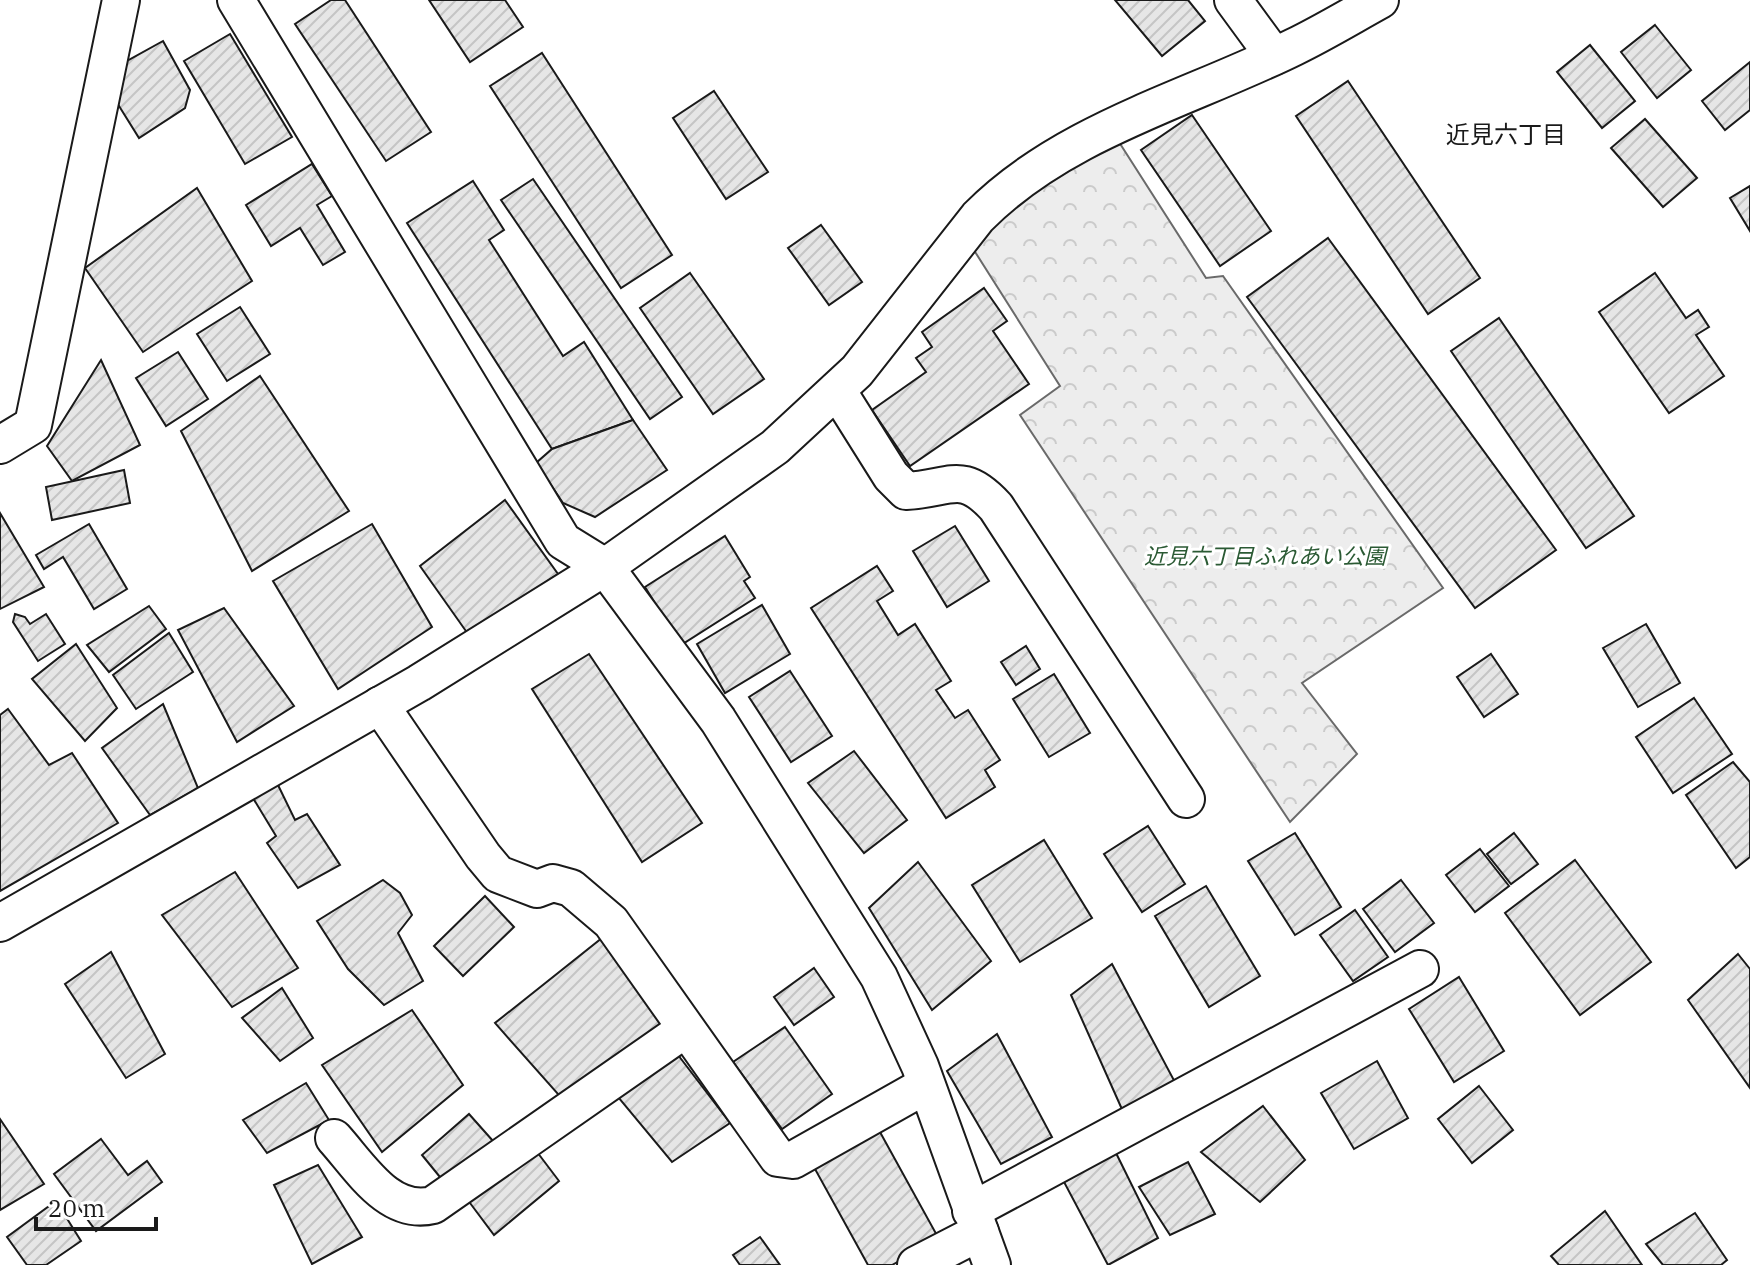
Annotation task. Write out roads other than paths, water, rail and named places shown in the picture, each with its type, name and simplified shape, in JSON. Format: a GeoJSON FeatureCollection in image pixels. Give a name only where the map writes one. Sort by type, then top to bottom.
{"type":"FeatureCollection","features":[{"type":"Feature","properties":{"kind":"street"},"geometry":{"type":"LineString","coordinates":[[0,445],[33,425],[121,0]]}},
{"type":"Feature","properties":{"kind":"street"},"geometry":{"type":"LineString","coordinates":[[236,0],[563,541],[605,567],[718,720],[879,977],[926,1085],[981,1236]]}},
{"type":"Feature","properties":{"kind":"street"},"geometry":{"type":"LineString","coordinates":[[1233,0],[1274,56]]}},
{"type":"Feature","properties":{"kind":"street"},"geometry":{"type":"LineString","coordinates":[[0,923],[380,705],[605,567],[775,447],[857,371],[992,202],[1065,152],[1110,128],[1274,56],[1380,0]]}},
{"type":"Feature","properties":{"kind":"street"},"geometry":{"type":"LineString","coordinates":[[837,390],[891,476],[906,491],[958,483],[978,487],[996,507],[1186,799]]}},
{"type":"Feature","properties":{"kind":"street"},"geometry":{"type":"LineString","coordinates":[[380,705],[498,874],[537,889],[553,883],[571,888],[611,922],[684,1030],[778,1158],[793,1160],[926,1085]]}},
{"type":"Feature","properties":{"kind":"street"},"geometry":{"type":"LineString","coordinates":[[916,1265],[981,1236],[1420,969]]}},
{"type":"Feature","properties":{"kind":"street"},"geometry":{"type":"LineString","coordinates":[[334,1138],[380,1190],[399,1204],[415,1209],[433,1205],[684,1030]]}},
{"type":"Feature","properties":{"kind":"district","name":"近見六丁目"},"geometry":{"type":"Point","coordinates":[1506,134]}},
{"type":"Feature","properties":{"kind":"park label","name":"近見六丁目ふれあい公園"},"geometry":{"type":"Point","coordinates":[1265,555]}}]}
